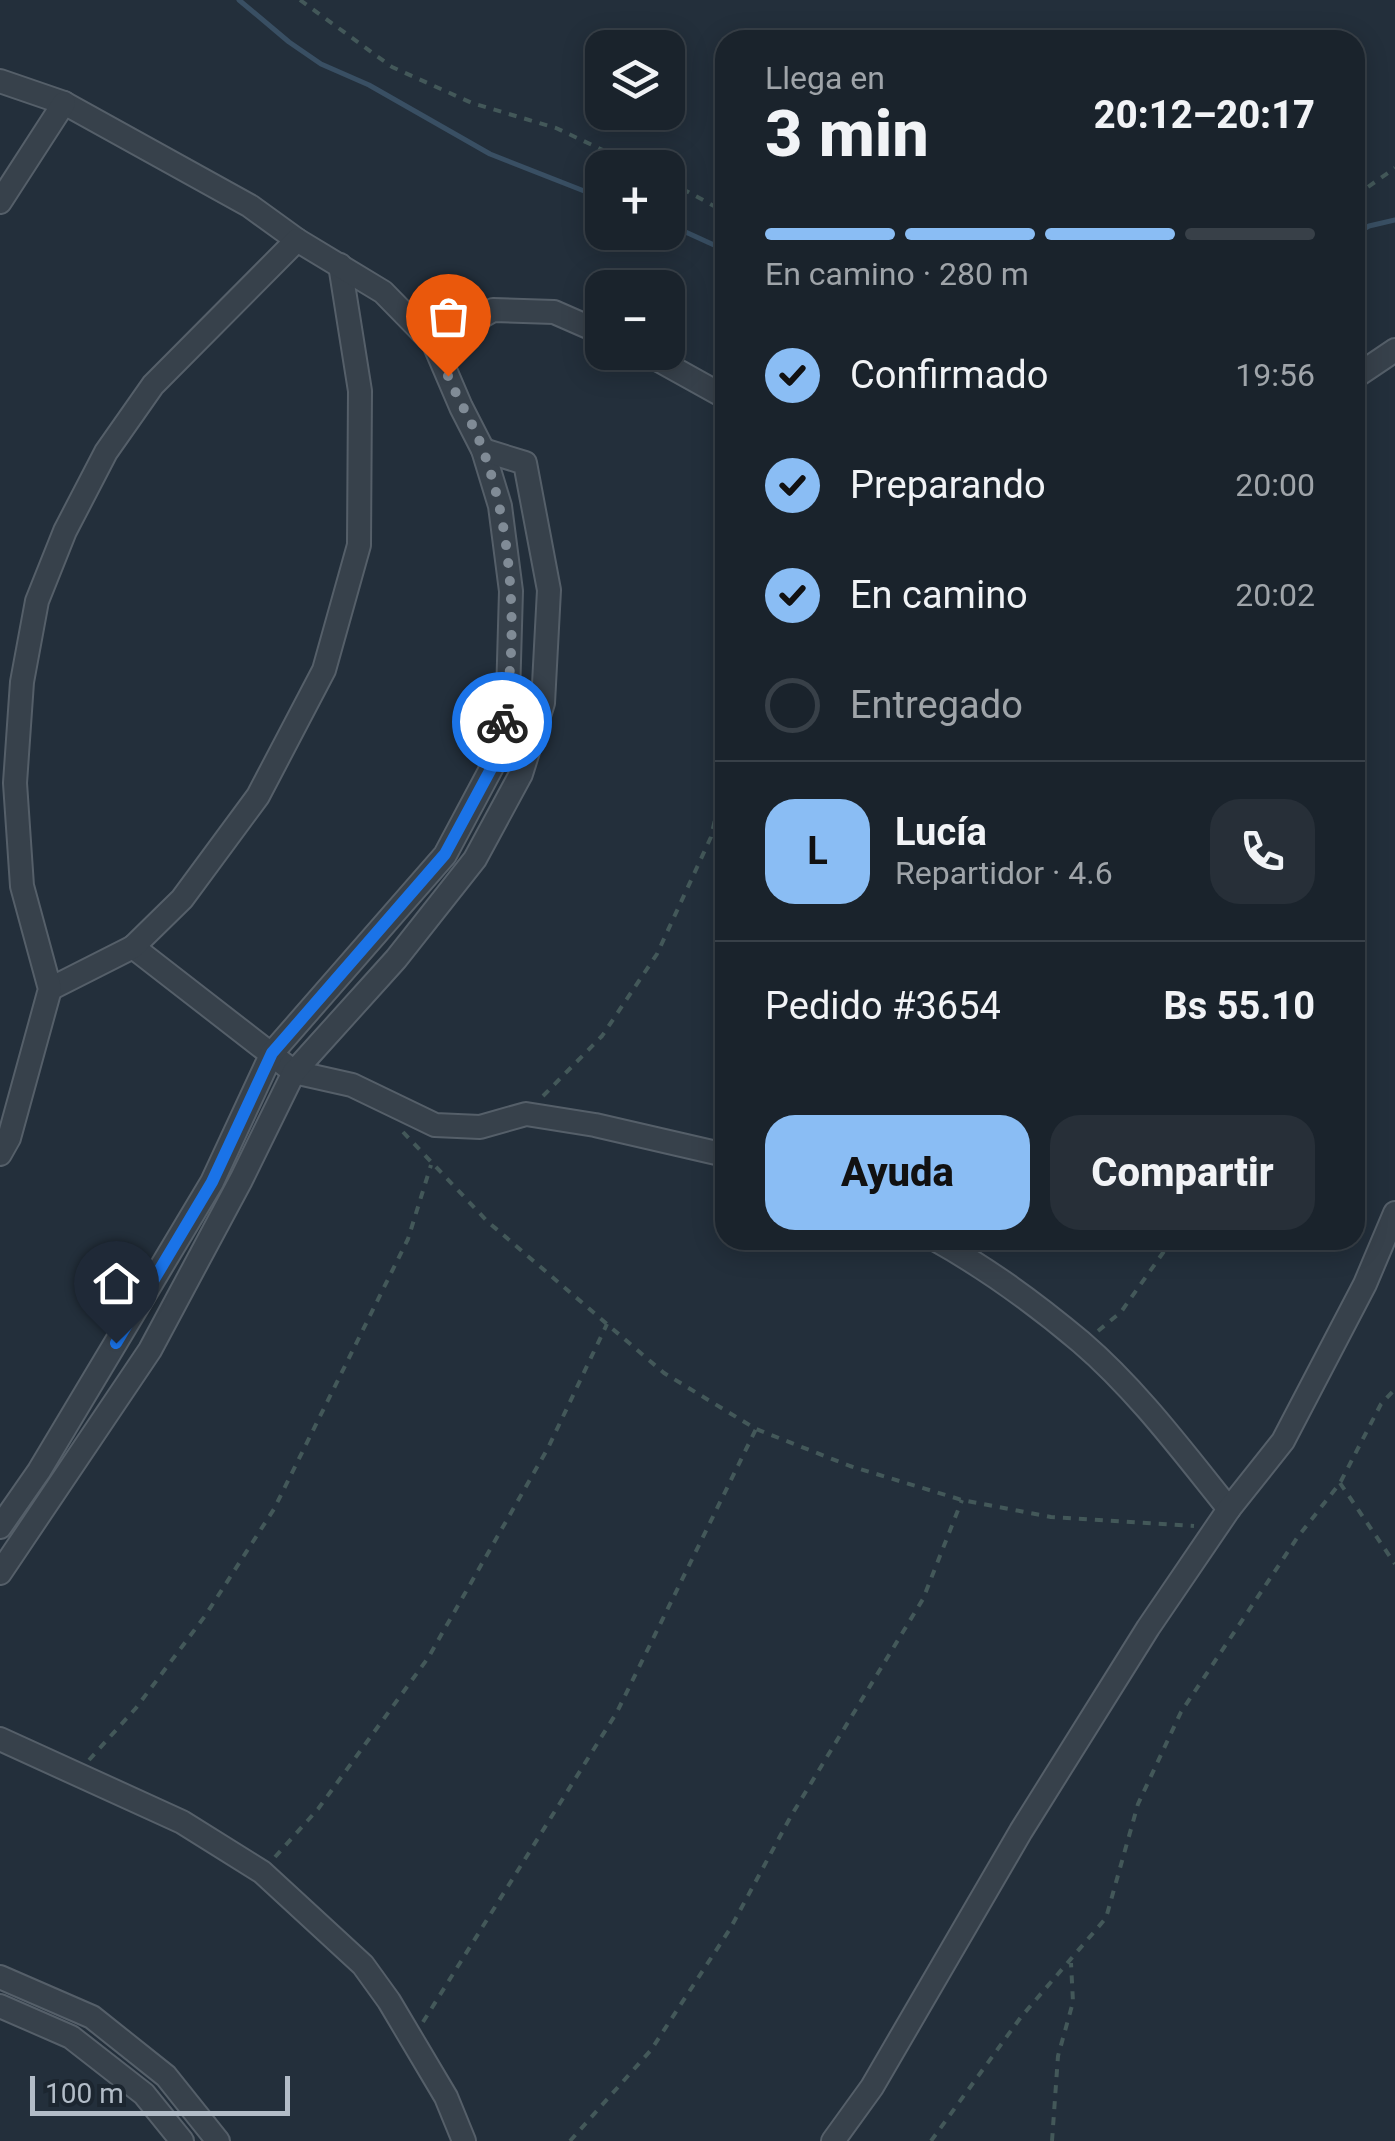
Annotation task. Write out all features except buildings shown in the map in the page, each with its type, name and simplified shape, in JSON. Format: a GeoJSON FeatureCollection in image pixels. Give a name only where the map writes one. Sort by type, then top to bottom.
{"type":"FeatureCollection","features":[{"type":"Feature","properties":{"kind":"street"},"geometry":{"type":"LineString","coordinates":[[0,80],[64,103],[250,206],[297,240],[383,292],[434,344],[484,450],[500,506],[510,591],[508,696],[492,767],[445,854],[272,1053],[212,1182],[39,1472],[0,1526]]}},
{"type":"Feature","properties":{"kind":"street"},"geometry":{"type":"LineString","coordinates":[[0,202],[64,103]]}},
{"type":"Feature","properties":{"kind":"street"},"geometry":{"type":"LineString","coordinates":[[0,1154],[9,1138],[50,989],[22,886],[11,680],[66,531],[106,452],[153,385],[297,240]]}},
{"type":"Feature","properties":{"kind":"street"},"geometry":{"type":"LineString","coordinates":[[50,989],[133,947],[182,899],[258,796],[324,670],[358,545],[360,391],[340,265]]}},
{"type":"Feature","properties":{"kind":"street"},"geometry":{"type":"LineString","coordinates":[[434,344],[492,310],[554,312],[585,326]]}},
{"type":"Feature","properties":{"kind":"street"},"geometry":{"type":"LineString","coordinates":[[1365,370],[1395,350]]}},
{"type":"Feature","properties":{"kind":"street"},"geometry":{"type":"LineString","coordinates":[[676,370],[715,392]]}},
{"type":"Feature","properties":{"kind":"street"},"geometry":{"type":"LineString","coordinates":[[0,1573],[150,1350],[294,1072],[396,959],[476,859],[521,774],[543,703],[549,590],[525,463],[484,450]]}},
{"type":"Feature","properties":{"kind":"street"},"geometry":{"type":"LineString","coordinates":[[133,947],[294,1072],[352,1086],[435,1125],[480,1126],[526,1114],[595,1125],[715,1153]]}},
{"type":"Feature","properties":{"kind":"street"},"geometry":{"type":"LineString","coordinates":[[833,2141],[872,2087],[1021,1832],[1148,1628],[1224,1517],[1283,1441],[1365,1284],[1395,1212]]}},
{"type":"Feature","properties":{"kind":"street"},"geometry":{"type":"LineString","coordinates":[[952,1250],[1008,1285],[1083,1344],[1165,1430],[1224,1517]]}},
{"type":"Feature","properties":{"kind":"street"},"geometry":{"type":"LineString","coordinates":[[0,1739],[182,1822],[262,1872],[363,1965],[446,2097],[464,2141]]}},
{"type":"Feature","properties":{"kind":"street"},"geometry":{"type":"LineString","coordinates":[[0,1977],[92,2017],[166,2076],[218,2141]]}},
{"type":"Feature","properties":{"kind":"street"},"geometry":{"type":"LineString","coordinates":[[0,2006],[72,2036],[144,2094],[182,2141]]}},
{"type":"Feature","properties":{"kind":"path"},"geometry":{"type":"LineString","coordinates":[[300,0],[392,67],[472,102],[556,128],[603,150]]}},
{"type":"Feature","properties":{"kind":"path"},"geometry":{"type":"LineString","coordinates":[[1365,189],[1395,168]]}},
{"type":"Feature","properties":{"kind":"path"},"geometry":{"type":"LineString","coordinates":[[685,190],[715,207]]}},
{"type":"Feature","properties":{"kind":"path"},"geometry":{"type":"LineString","coordinates":[[526,1114],[602,1036],[657,954],[711,836],[715,819]]}},
{"type":"Feature","properties":{"kind":"path"},"geometry":{"type":"LineString","coordinates":[[394,1122],[487,1221],[606,1324],[664,1373],[756,1429],[850,1466],[962,1500],[1051,1517],[1163,1526],[1224,1517]]}},
{"type":"Feature","properties":{"kind":"path"},"geometry":{"type":"LineString","coordinates":[[76,1774],[136,1708],[205,1616],[274,1510],[408,1240],[432,1163]]}},
{"type":"Feature","properties":{"kind":"path"},"geometry":{"type":"LineString","coordinates":[[1083,1344],[1122,1312],[1165,1250]]}},
{"type":"Feature","properties":{"kind":"path"},"geometry":{"type":"LineString","coordinates":[[262,1872],[318,1809],[428,1658],[548,1448],[606,1324]]}},
{"type":"Feature","properties":{"kind":"path"},"geometry":{"type":"LineString","coordinates":[[931,2141],[1021,2016],[1106,1918],[1138,1804],[1181,1712],[1297,1538],[1340,1483],[1382,1404],[1395,1389]]}},
{"type":"Feature","properties":{"kind":"path"},"geometry":{"type":"LineString","coordinates":[[412,2039],[616,1712],[756,1429]]}},
{"type":"Feature","properties":{"kind":"path"},"geometry":{"type":"LineString","coordinates":[[1340,1483],[1395,1564]]}},
{"type":"Feature","properties":{"kind":"path"},"geometry":{"type":"LineString","coordinates":[[570,2141],[651,2050],[730,1929],[791,1816],[923,1599],[962,1500]]}},
{"type":"Feature","properties":{"kind":"path"},"geometry":{"type":"LineString","coordinates":[[1052,2141],[1058,2056],[1073,2002],[1070,1960]]}},
{"type":"Feature","properties":{"kind":"waterway"},"geometry":{"type":"LineString","coordinates":[[239,0],[321,64],[369,85],[490,154],[585,191]]}},
{"type":"Feature","properties":{"kind":"waterway"},"geometry":{"type":"LineString","coordinates":[[1365,228],[1395,220]]}},
{"type":"Feature","properties":{"kind":"waterway"},"geometry":{"type":"LineString","coordinates":[[685,232],[715,245]]}},
{"type":"Feature","properties":{"kind":"way so far"},"geometry":{"type":"LineString","coordinates":[[448,376],[484,450],[500,506],[510,591],[508,696],[502,722]]}},
{"type":"Feature","properties":{"kind":"route"},"geometry":{"type":"LineString","coordinates":[[116,1343],[212,1182],[272,1053],[445,854],[492,767],[502,722]]}}]}
